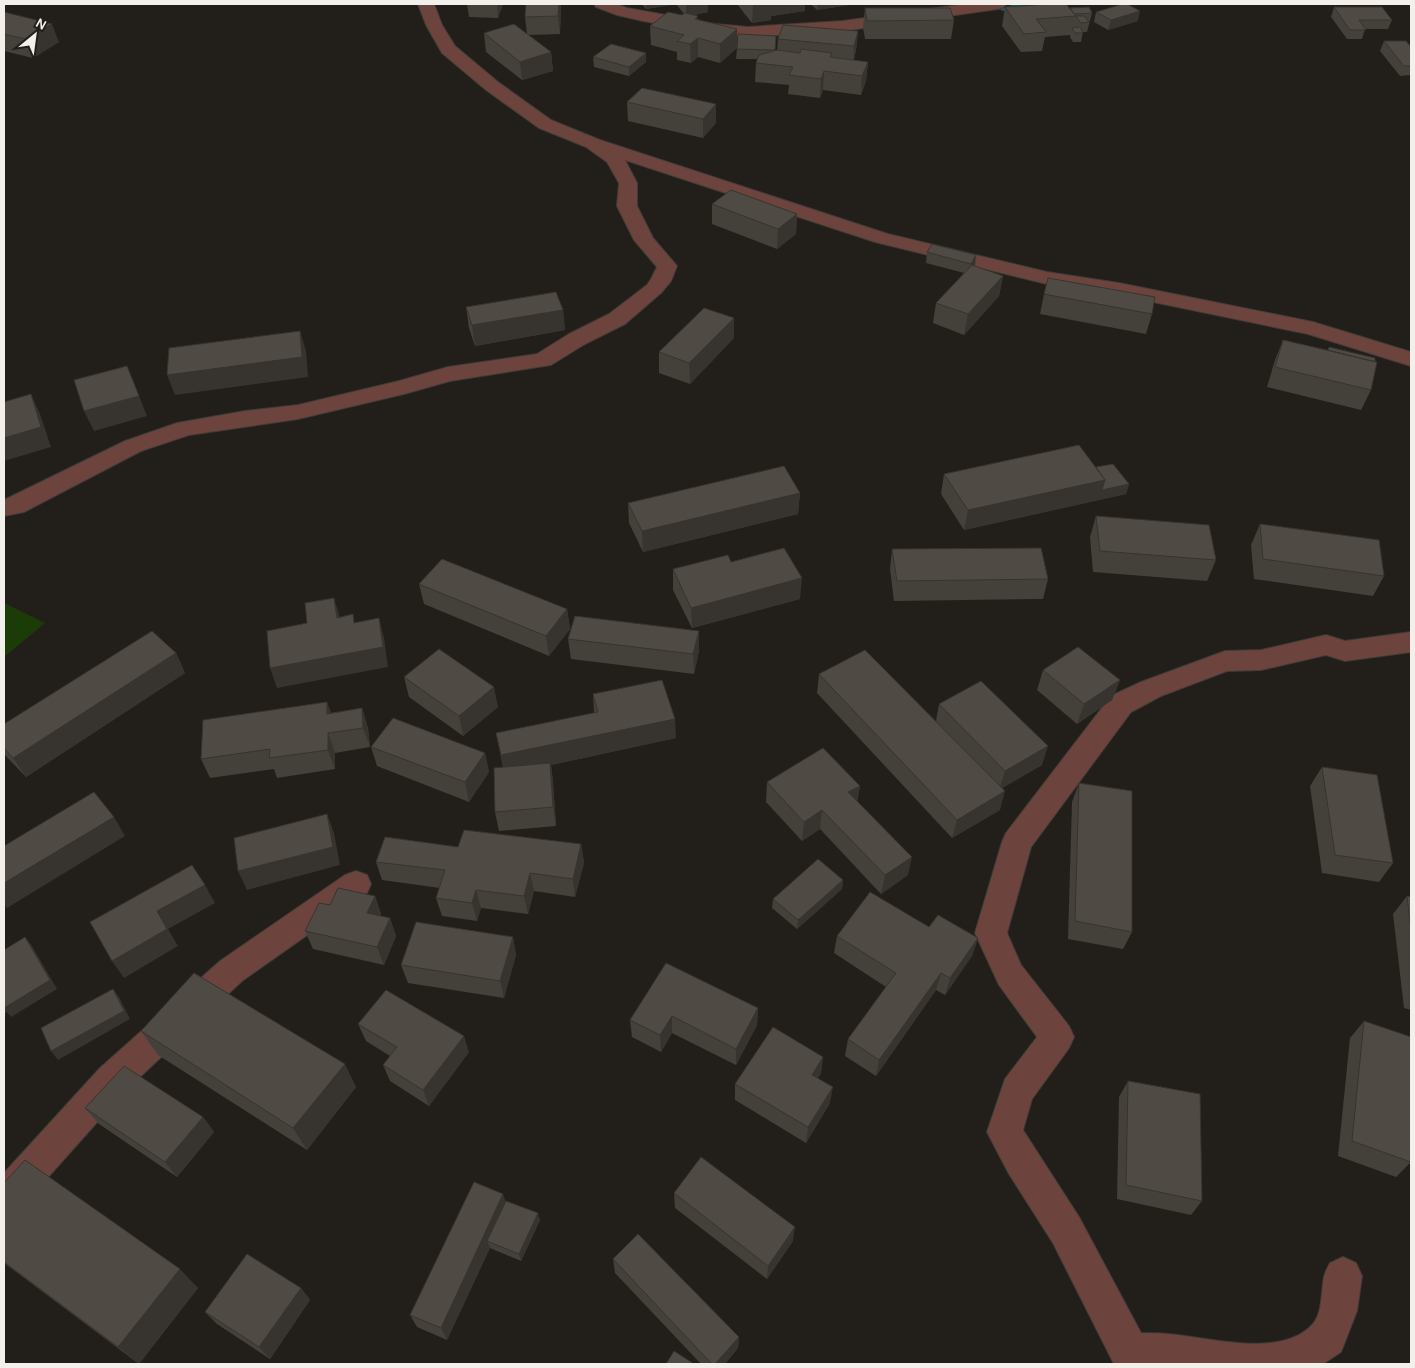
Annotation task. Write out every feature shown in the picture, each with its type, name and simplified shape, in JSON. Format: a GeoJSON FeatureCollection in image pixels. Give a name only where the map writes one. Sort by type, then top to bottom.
{"type":"FeatureCollection","features":[{"type":"Feature","properties":{"kind":"street"},"geometry":{"type":"LineString","coordinates":[[426,4],[434,25],[448,49],[492,86],[545,124],[592,143],[882,238],[1047,278],[1119,289],[1313,328],[1411,359]]}},
{"type":"Feature","properties":{"kind":"street"},"geometry":{"type":"LineString","coordinates":[[602,4],[623,12],[748,32],[843,26],[998,4]]}},
{"type":"Feature","properties":{"kind":"street"},"geometry":{"type":"LineString","coordinates":[[4,508],[16,506],[132,446],[185,428],[298,412],[404,388],[448,374],[543,360],[617,318],[654,289],[661,281],[667,266],[644,240],[627,206],[628,183],[614,159],[592,143]]}},
{"type":"Feature","properties":{"kind":"street"},"geometry":{"type":"LineString","coordinates":[[1343,1276],[1338,1311],[1327,1338],[1301,1356],[1260,1364],[1228,1362],[1168,1353],[1132,1358],[1066,1230],[1022,1162],[1006,1132],[1017,1091],[1057,1037],[1010,975],[991,932],[1017,842],[1121,704],[1151,689],[1225,661],[1260,660],[1326,645],[1345,652],[1402,641],[1411,642]]}},
{"type":"Feature","properties":{"kind":"street"},"geometry":{"type":"LineString","coordinates":[[4,1199],[112,1080],[231,971],[356,884]]}},
{"type":"Feature","properties":{"kind":"green space"},"geometry":{"type":"Polygon","coordinates":[[[4,603],[45,623],[4,657],[4,603]]]}},
{"type":"Feature","properties":{"kind":"building"},"geometry":{"type":"Polygon","coordinates":[[[526,4],[559,4],[558,16],[525,17],[526,4]]]}},
{"type":"Feature","properties":{"kind":"building"},"geometry":{"type":"Polygon","coordinates":[[[1066,4],[1076,16],[1036,19],[1046,32],[1024,34],[1005,7],[1066,4]]]}},
{"type":"Feature","properties":{"kind":"building"},"geometry":{"type":"Polygon","coordinates":[[[1127,4],[1140,11],[1111,20],[1096,12],[1127,4]]]}},
{"type":"Feature","properties":{"kind":"building"},"geometry":{"type":"Polygon","coordinates":[[[1089,7],[1092,13],[1074,14],[1070,8],[1089,7]]]}},
{"type":"Feature","properties":{"kind":"building"},"geometry":{"type":"Polygon","coordinates":[[[1334,7],[1382,7],[1392,20],[1359,20],[1366,30],[1350,30],[1334,7]]]}},
{"type":"Feature","properties":{"kind":"building"},"geometry":{"type":"Polygon","coordinates":[[[865,8],[950,8],[954,20],[867,21],[865,8]]]}},
{"type":"Feature","properties":{"kind":"building"},"geometry":{"type":"Polygon","coordinates":[[[4,12],[52,24],[26,39],[4,34],[4,12]]]}},
{"type":"Feature","properties":{"kind":"building"},"geometry":{"type":"Polygon","coordinates":[[[668,12],[698,16],[695,19],[737,29],[720,44],[698,38],[690,44],[677,41],[684,35],[650,26],[668,12]]]}},
{"type":"Feature","properties":{"kind":"building"},"geometry":{"type":"Polygon","coordinates":[[[1076,16],[1084,16],[1089,22],[1081,23],[1076,16]]]}},
{"type":"Feature","properties":{"kind":"building"},"geometry":{"type":"Polygon","coordinates":[[[514,24],[551,52],[520,62],[484,33],[514,24]]]}},
{"type":"Feature","properties":{"kind":"building"},"geometry":{"type":"Polygon","coordinates":[[[783,25],[858,31],[854,46],[778,39],[783,25]]]}},
{"type":"Feature","properties":{"kind":"building"},"geometry":{"type":"Polygon","coordinates":[[[1080,27],[1083,33],[1075,33],[1072,28],[1080,27]]]}},
{"type":"Feature","properties":{"kind":"building"},"geometry":{"type":"Polygon","coordinates":[[[738,34],[776,36],[775,50],[737,49],[738,34]]]}},
{"type":"Feature","properties":{"kind":"building"},"geometry":{"type":"Polygon","coordinates":[[[1384,41],[1406,41],[1411,47],[1411,66],[1404,66],[1384,41]]]}},
{"type":"Feature","properties":{"kind":"building"},"geometry":{"type":"Polygon","coordinates":[[[611,44],[646,53],[629,67],[593,57],[611,44]]]}},
{"type":"Feature","properties":{"kind":"building"},"geometry":{"type":"Polygon","coordinates":[[[801,49],[832,53],[830,57],[868,62],[862,76],[824,71],[821,79],[789,75],[793,67],[756,63],[759,55],[777,50],[800,53],[801,49]]]}},
{"type":"Feature","properties":{"kind":"building"},"geometry":{"type":"Polygon","coordinates":[[[642,88],[716,104],[703,119],[627,102],[642,88]]]}},
{"type":"Feature","properties":{"kind":"building"},"geometry":{"type":"Polygon","coordinates":[[[731,190],[797,214],[778,229],[712,204],[731,190]]]}},
{"type":"Feature","properties":{"kind":"building"},"geometry":{"type":"Polygon","coordinates":[[[932,244],[976,255],[971,264],[927,252],[932,244]]]}},
{"type":"Feature","properties":{"kind":"building"},"geometry":{"type":"Polygon","coordinates":[[[972,265],[1003,276],[968,314],[936,303],[972,265]]]}},
{"type":"Feature","properties":{"kind":"building"},"geometry":{"type":"Polygon","coordinates":[[[1048,278],[1155,297],[1152,314],[1044,294],[1048,278]]]}},
{"type":"Feature","properties":{"kind":"building"},"geometry":{"type":"Polygon","coordinates":[[[556,292],[563,310],[472,325],[466,307],[556,292]]]}},
{"type":"Feature","properties":{"kind":"building"},"geometry":{"type":"Polygon","coordinates":[[[704,308],[734,318],[689,363],[659,352],[704,308]]]}},
{"type":"Feature","properties":{"kind":"building"},"geometry":{"type":"Polygon","coordinates":[[[300,331],[302,357],[167,375],[169,348],[300,331]]]}},
{"type":"Feature","properties":{"kind":"building"},"geometry":{"type":"Polygon","coordinates":[[[1283,340],[1377,362],[1371,390],[1275,367],[1283,340]]]}},
{"type":"Feature","properties":{"kind":"building"},"geometry":{"type":"Polygon","coordinates":[[[1329,347],[1375,358],[1375,362],[1328,350],[1329,347]]]}},
{"type":"Feature","properties":{"kind":"building"},"geometry":{"type":"Polygon","coordinates":[[[127,366],[139,396],[84,411],[74,380],[127,366]]]}},
{"type":"Feature","properties":{"kind":"building"},"geometry":{"type":"Polygon","coordinates":[[[31,394],[41,427],[4,438],[4,402],[31,394]]]}},
{"type":"Feature","properties":{"kind":"building"},"geometry":{"type":"Polygon","coordinates":[[[1079,445],[1105,480],[968,510],[944,474],[1079,445]]]}},
{"type":"Feature","properties":{"kind":"building"},"geometry":{"type":"Polygon","coordinates":[[[1113,464],[1129,484],[1102,490],[1105,480],[1096,467],[1113,464]]]}},
{"type":"Feature","properties":{"kind":"building"},"geometry":{"type":"Polygon","coordinates":[[[784,466],[800,493],[642,531],[628,503],[784,466]]]}},
{"type":"Feature","properties":{"kind":"building"},"geometry":{"type":"Polygon","coordinates":[[[1096,516],[1209,525],[1216,560],[1100,551],[1096,516]]]}},
{"type":"Feature","properties":{"kind":"building"},"geometry":{"type":"Polygon","coordinates":[[[1260,524],[1379,540],[1384,576],[1263,559],[1260,524]]]}},
{"type":"Feature","properties":{"kind":"building"},"geometry":{"type":"Polygon","coordinates":[[[784,548],[802,578],[691,608],[673,569],[728,555],[731,562],[784,548]]]}},
{"type":"Feature","properties":{"kind":"building"},"geometry":{"type":"Polygon","coordinates":[[[1041,548],[1048,579],[897,581],[892,549],[1041,548]]]}},
{"type":"Feature","properties":{"kind":"building"},"geometry":{"type":"Polygon","coordinates":[[[442,559],[567,609],[546,636],[419,584],[442,559]]]}},
{"type":"Feature","properties":{"kind":"building"},"geometry":{"type":"Polygon","coordinates":[[[334,598],[337,618],[353,614],[354,623],[379,618],[383,647],[270,668],[267,631],[307,623],[305,603],[334,598]]]}},
{"type":"Feature","properties":{"kind":"building"},"geometry":{"type":"Polygon","coordinates":[[[575,616],[699,631],[693,654],[568,639],[575,616]]]}},
{"type":"Feature","properties":{"kind":"building"},"geometry":{"type":"Polygon","coordinates":[[[152,631],[176,653],[13,758],[4,748],[4,724],[152,631]]]}},
{"type":"Feature","properties":{"kind":"building"},"geometry":{"type":"Polygon","coordinates":[[[1078,647],[1120,680],[1084,704],[1043,670],[1078,647]]]}},
{"type":"Feature","properties":{"kind":"building"},"geometry":{"type":"Polygon","coordinates":[[[439,649],[494,687],[459,716],[404,677],[439,649]]]}},
{"type":"Feature","properties":{"kind":"building"},"geometry":{"type":"Polygon","coordinates":[[[865,650],[1005,791],[957,820],[819,674],[865,650]]]}},
{"type":"Feature","properties":{"kind":"building"},"geometry":{"type":"Polygon","coordinates":[[[662,680],[675,719],[501,755],[496,733],[598,712],[593,694],[662,680]]]}},
{"type":"Feature","properties":{"kind":"building"},"geometry":{"type":"Polygon","coordinates":[[[981,681],[1048,746],[1005,771],[939,704],[981,681]]]}},
{"type":"Feature","properties":{"kind":"building"},"geometry":{"type":"Polygon","coordinates":[[[327,702],[327,714],[362,708],[363,728],[328,733],[328,750],[269,758],[270,749],[201,759],[203,720],[327,702]]]}},
{"type":"Feature","properties":{"kind":"building"},"geometry":{"type":"Polygon","coordinates":[[[393,718],[485,753],[465,782],[371,747],[393,718]]]}},
{"type":"Feature","properties":{"kind":"building"},"geometry":{"type":"Polygon","coordinates":[[[823,748],[860,786],[848,792],[912,857],[885,875],[822,810],[804,822],[767,782],[823,748]]]}},
{"type":"Feature","properties":{"kind":"building"},"geometry":{"type":"Polygon","coordinates":[[[550,763],[553,807],[495,812],[494,768],[550,763]]]}},
{"type":"Feature","properties":{"kind":"building"},"geometry":{"type":"Polygon","coordinates":[[[1322,767],[1377,775],[1393,863],[1335,855],[1322,767]]]}},
{"type":"Feature","properties":{"kind":"building"},"geometry":{"type":"Polygon","coordinates":[[[1079,783],[1132,791],[1132,932],[1075,921],[1079,783]]]}},
{"type":"Feature","properties":{"kind":"building"},"geometry":{"type":"Polygon","coordinates":[[[94,792],[114,817],[4,883],[4,846],[94,792]]]}},
{"type":"Feature","properties":{"kind":"building"},"geometry":{"type":"Polygon","coordinates":[[[327,814],[333,847],[238,871],[234,838],[327,814]]]}},
{"type":"Feature","properties":{"kind":"building"},"geometry":{"type":"Polygon","coordinates":[[[464,830],[581,844],[573,879],[530,873],[524,896],[476,890],[472,903],[436,898],[445,870],[376,862],[385,837],[458,847],[464,830]]]}},
{"type":"Feature","properties":{"kind":"building"},"geometry":{"type":"Polygon","coordinates":[[[818,859],[843,880],[798,920],[773,899],[818,859]]]}},
{"type":"Feature","properties":{"kind":"building"},"geometry":{"type":"Polygon","coordinates":[[[192,865],[205,885],[157,911],[167,929],[112,961],[90,922],[192,865]]]}},
{"type":"Feature","properties":{"kind":"building"},"geometry":{"type":"Polygon","coordinates":[[[338,888],[375,896],[367,913],[390,918],[377,947],[305,931],[319,903],[330,905],[338,888]]]}},
{"type":"Feature","properties":{"kind":"building"},"geometry":{"type":"Polygon","coordinates":[[[870,892],[929,927],[938,915],[978,938],[950,978],[941,973],[879,1060],[848,1039],[896,973],[837,936],[870,892]]]}},
{"type":"Feature","properties":{"kind":"building"},"geometry":{"type":"Polygon","coordinates":[[[1407,896],[1411,897],[1411,931],[1407,896]]]}},
{"type":"Feature","properties":{"kind":"building"},"geometry":{"type":"Polygon","coordinates":[[[416,922],[513,937],[500,981],[401,965],[416,922]]]}},
{"type":"Feature","properties":{"kind":"building"},"geometry":{"type":"Polygon","coordinates":[[[25,937],[50,980],[4,1008],[4,950],[25,937]]]}},
{"type":"Feature","properties":{"kind":"building"},"geometry":{"type":"Polygon","coordinates":[[[666,963],[758,1008],[736,1049],[672,1016],[660,1035],[630,1020],[666,963]]]}},
{"type":"Feature","properties":{"kind":"building"},"geometry":{"type":"Polygon","coordinates":[[[194,973],[345,1064],[293,1128],[141,1031],[194,973]]]}},
{"type":"Feature","properties":{"kind":"building"},"geometry":{"type":"Polygon","coordinates":[[[113,989],[124,1011],[51,1051],[41,1028],[113,989]]]}},
{"type":"Feature","properties":{"kind":"building"},"geometry":{"type":"Polygon","coordinates":[[[386,990],[464,1036],[423,1090],[383,1065],[397,1047],[358,1024],[386,990]]]}},
{"type":"Feature","properties":{"kind":"building"},"geometry":{"type":"Polygon","coordinates":[[[1364,1021],[1411,1037],[1411,1162],[1352,1141],[1364,1021]]]}},
{"type":"Feature","properties":{"kind":"building"},"geometry":{"type":"Polygon","coordinates":[[[773,1027],[823,1057],[812,1075],[833,1087],[808,1127],[735,1084],[773,1027]]]}},
{"type":"Feature","properties":{"kind":"building"},"geometry":{"type":"Polygon","coordinates":[[[124,1066],[203,1117],[165,1162],[85,1108],[124,1066]]]}},
{"type":"Feature","properties":{"kind":"building"},"geometry":{"type":"Polygon","coordinates":[[[1128,1081],[1200,1094],[1202,1201],[1126,1185],[1128,1081]]]}},
{"type":"Feature","properties":{"kind":"building"},"geometry":{"type":"Polygon","coordinates":[[[701,1157],[795,1227],[768,1266],[674,1193],[701,1157]]]}},
{"type":"Feature","properties":{"kind":"building"},"geometry":{"type":"Polygon","coordinates":[[[25,1160],[180,1269],[118,1347],[4,1262],[4,1183],[25,1160]]]}},
{"type":"Feature","properties":{"kind":"building"},"geometry":{"type":"Polygon","coordinates":[[[474,1182],[503,1194],[441,1328],[410,1315],[474,1182]]]}},
{"type":"Feature","properties":{"kind":"building"},"geometry":{"type":"Polygon","coordinates":[[[506,1201],[538,1213],[519,1254],[487,1241],[506,1201]]]}},
{"type":"Feature","properties":{"kind":"building"},"geometry":{"type":"Polygon","coordinates":[[[638,1234],[739,1337],[715,1364],[712,1364],[613,1259],[638,1234]]]}},
{"type":"Feature","properties":{"kind":"building"},"geometry":{"type":"Polygon","coordinates":[[[247,1254],[301,1288],[259,1347],[205,1312],[247,1254]]]}},
{"type":"Feature","properties":{"kind":"building"},"geometry":{"type":"Polygon","coordinates":[[[674,1351],[694,1364],[666,1364],[674,1351]]]}},
{"type":"Feature","properties":{"kind":"waterway"},"geometry":{"type":"LineString","coordinates":[[1003,9],[1024,4]]}}]}
